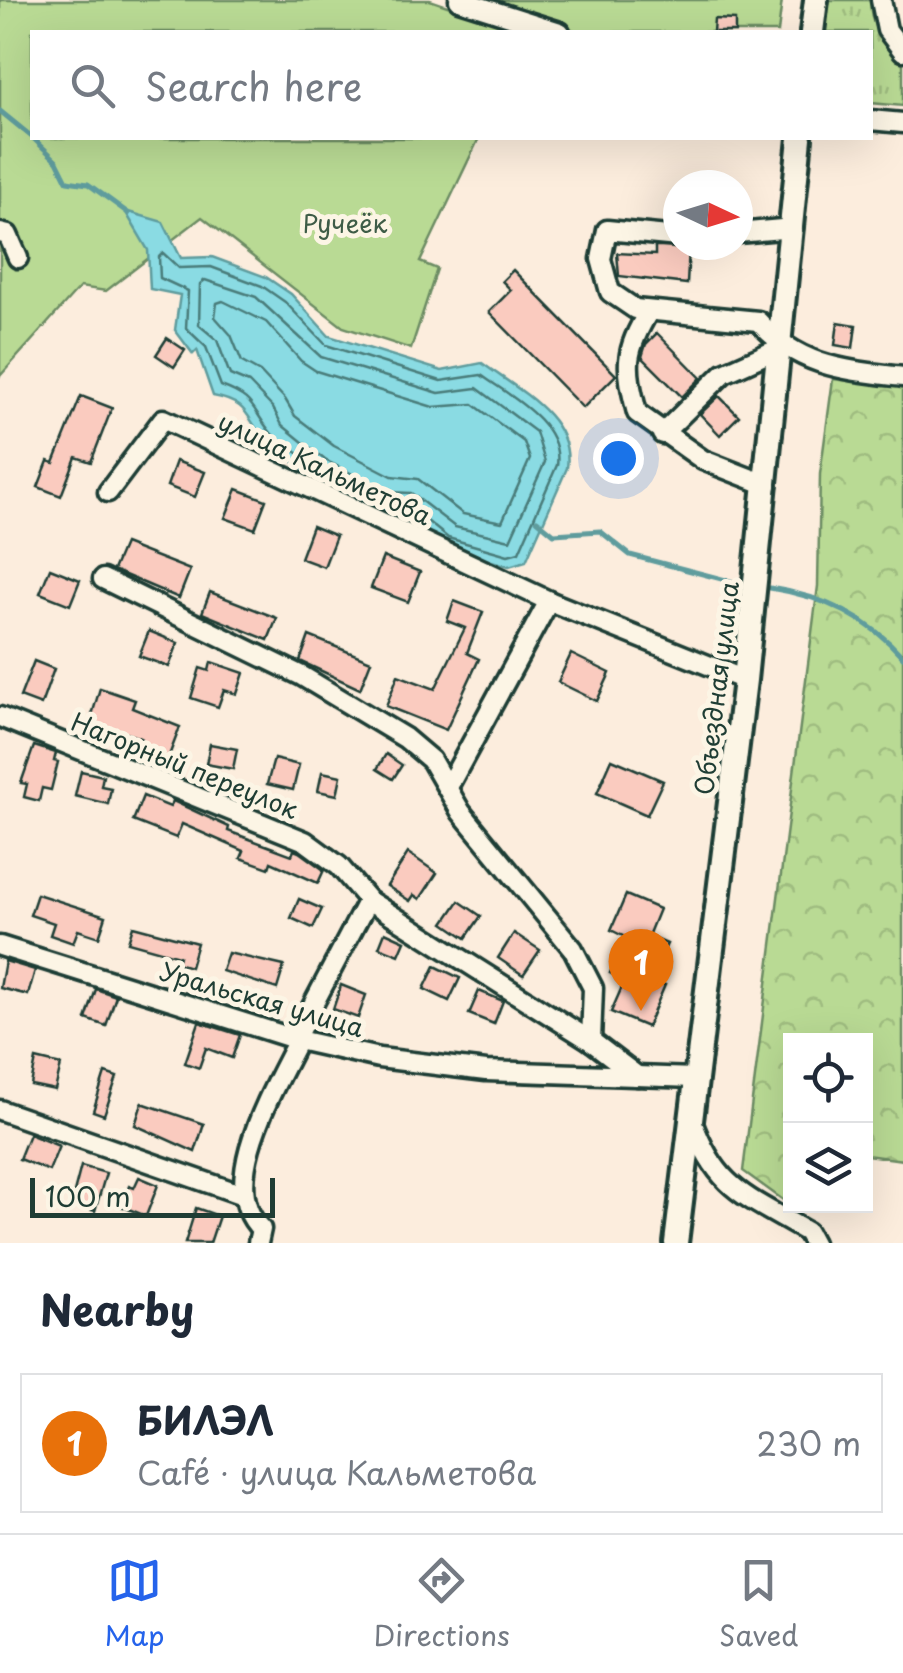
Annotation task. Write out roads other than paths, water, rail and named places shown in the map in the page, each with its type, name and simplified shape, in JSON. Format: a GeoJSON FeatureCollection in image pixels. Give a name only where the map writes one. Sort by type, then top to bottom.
{"type":"FeatureCollection","features":[{"type":"Feature","properties":{"kind":"main road"},"geometry":{"type":"LineString","coordinates":[[812,30],[816,0]]}},
{"type":"Feature","properties":{"kind":"main road","name":"Объездная улица"},"geometry":{"type":"LineString","coordinates":[[676,1243],[745,680],[782,347],[800,140]]}},
{"type":"Feature","properties":{"kind":"street"},"geometry":{"type":"LineString","coordinates":[[459,0],[554,30]]}},
{"type":"Feature","properties":{"kind":"street"},"geometry":{"type":"LineString","coordinates":[[881,0],[887,30],[903,51]]}},
{"type":"Feature","properties":{"kind":"street"},"geometry":{"type":"LineString","coordinates":[[873,120],[903,123]]}},
{"type":"Feature","properties":{"kind":"street"},"geometry":{"type":"LineString","coordinates":[[753,232],[793,228]]}},
{"type":"Feature","properties":{"kind":"street"},"geometry":{"type":"LineString","coordinates":[[663,236],[607,230],[602,259],[610,292],[636,309],[758,321],[782,347],[837,370],[903,378]]}},
{"type":"Feature","properties":{"kind":"street"},"geometry":{"type":"LineString","coordinates":[[0,233],[8,235],[18,258]]}},
{"type":"Feature","properties":{"kind":"street"},"geometry":{"type":"LineString","coordinates":[[649,310],[628,344],[628,375],[636,413],[703,460],[766,486]]}},
{"type":"Feature","properties":{"kind":"street"},"geometry":{"type":"LineString","coordinates":[[662,434],[724,372],[782,347]]}},
{"type":"Feature","properties":{"kind":"street","name":"улица Кальметова"},"geometry":{"type":"LineString","coordinates":[[108,492],[163,419],[549,601],[745,680]]}},
{"type":"Feature","properties":{"kind":"street"},"geometry":{"type":"LineString","coordinates":[[103,579],[302,676],[404,738],[431,760],[461,812],[573,949],[593,988],[590,1040]]}},
{"type":"Feature","properties":{"kind":"street"},"geometry":{"type":"LineString","coordinates":[[448,787],[549,601]]}},
{"type":"Feature","properties":{"kind":"street","name":"Нагорный переулок"},"geometry":{"type":"LineString","coordinates":[[0,717],[305,841],[339,866],[368,900],[590,1040],[637,1076]]}},
{"type":"Feature","properties":{"kind":"street"},"geometry":{"type":"LineString","coordinates":[[263,1238],[247,1216],[243,1195],[246,1162],[296,1040],[368,900]]}},
{"type":"Feature","properties":{"kind":"street","name":"Уральская улица"},"geometry":{"type":"LineString","coordinates":[[0,946],[296,1040],[379,1058],[486,1071],[696,1078]]}},
{"type":"Feature","properties":{"kind":"street"},"geometry":{"type":"LineString","coordinates":[[0,1110],[243,1195]]}},
{"type":"Feature","properties":{"kind":"street"},"geometry":{"type":"LineString","coordinates":[[691,1118],[705,1158],[723,1182],[807,1232],[813,1243]]}},
{"type":"Feature","properties":{"kind":"water"},"geometry":{"type":"Polygon","coordinates":[[[125,211],[163,222],[181,258],[212,257],[266,277],[291,294],[329,336],[442,371],[482,363],[541,407],[562,434],[567,468],[526,561],[509,566],[442,547],[402,513],[384,517],[331,485],[305,480],[303,469],[269,444],[240,407],[213,396],[197,350],[193,354],[175,330],[180,295],[150,289],[148,250],[125,211]]]}},
{"type":"Feature","properties":{"kind":"waterway"},"geometry":{"type":"LineString","coordinates":[[0,111],[30,135]]}},
{"type":"Feature","properties":{"kind":"waterway"},"geometry":{"type":"LineString","coordinates":[[35,140],[57,161],[67,181],[88,184],[128,213]]}},
{"type":"Feature","properties":{"kind":"waterway"},"geometry":{"type":"LineString","coordinates":[[537,520],[554,534],[600,531],[630,555],[741,584]]}},
{"type":"Feature","properties":{"kind":"waterway"},"geometry":{"type":"LineString","coordinates":[[770,588],[843,610],[875,630],[903,657]]}},
{"type":"Feature","properties":{"kind":"place","name":"БИЛЭЛ"},"geometry":{"type":"Point","coordinates":[641,1011]}},
{"type":"Feature","properties":{"kind":"park label","name":"Ручеёк"},"geometry":{"type":"Point","coordinates":[345,223]}}]}
